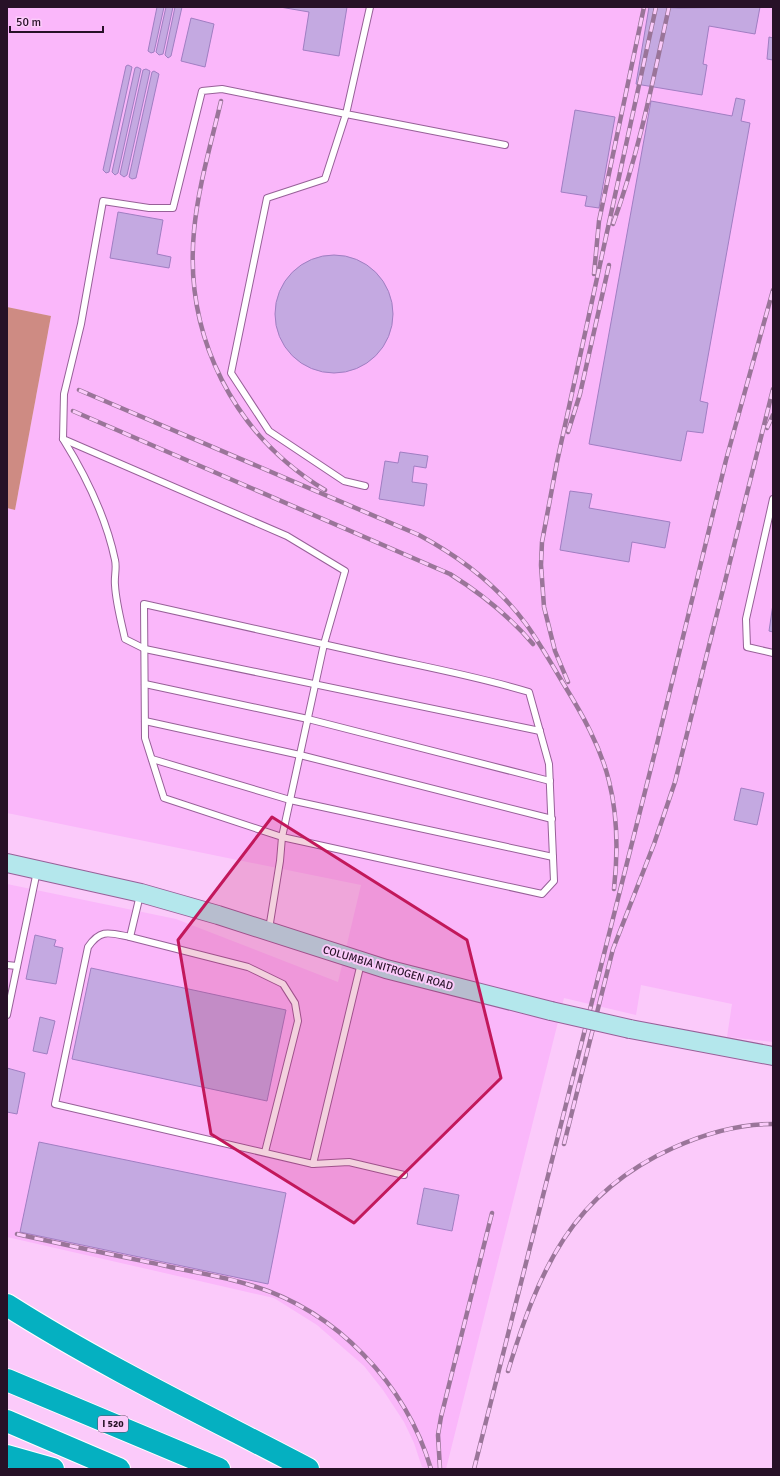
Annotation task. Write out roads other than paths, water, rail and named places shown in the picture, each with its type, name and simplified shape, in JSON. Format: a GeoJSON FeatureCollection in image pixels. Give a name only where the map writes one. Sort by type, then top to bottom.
{"type":"FeatureCollection","features":[{"type":"Feature","properties":{"kind":"highway"},"geometry":{"type":"LineString","coordinates":[[7,1305],[98,1358],[308,1469]]}},
{"type":"Feature","properties":{"kind":"highway","name":"I 520"},"geometry":{"type":"LineString","coordinates":[[7,1380],[219,1469]]}},
{"type":"Feature","properties":{"kind":"highway"},"geometry":{"type":"LineString","coordinates":[[7,1421],[119,1469]]}},
{"type":"Feature","properties":{"kind":"highway"},"geometry":{"type":"LineString","coordinates":[[7,1456],[53,1469]]}},
{"type":"Feature","properties":{"kind":"street","name":"COLUMBIA NITROGEN ROAD"},"geometry":{"type":"LineString","coordinates":[[7,863],[141,893],[438,983],[630,1029],[773,1056]]}},
{"type":"Feature","properties":{"kind":"lane"},"geometry":{"type":"LineString","coordinates":[[365,486],[344,481],[269,431],[231,373],[267,198],[325,179],[346,114],[370,7]]}},
{"type":"Feature","properties":{"kind":"lane"},"geometry":{"type":"LineString","coordinates":[[505,145],[222,89],[202,91],[173,208],[149,208],[103,202],[81,324],[64,394],[64,439],[94,494],[115,561],[115,585],[124,639],[145,649],[540,731]]}},
{"type":"Feature","properties":{"kind":"lane"},"geometry":{"type":"LineString","coordinates":[[64,439],[287,536],[345,571],[324,644],[282,837],[280,861],[269,932]]}},
{"type":"Feature","properties":{"kind":"lane"},"geometry":{"type":"LineString","coordinates":[[773,498],[746,619],[747,648],[773,653]]}},
{"type":"Feature","properties":{"kind":"lane"},"geometry":{"type":"LineString","coordinates":[[144,604],[503,684],[529,692],[549,764],[554,881],[542,894],[282,837],[164,798],[145,738],[145,649],[144,604]]}},
{"type":"Feature","properties":{"kind":"lane"},"geometry":{"type":"LineString","coordinates":[[145,684],[308,719],[550,781]]}},
{"type":"Feature","properties":{"kind":"lane"},"geometry":{"type":"LineString","coordinates":[[145,720],[300,755],[552,819]]}},
{"type":"Feature","properties":{"kind":"lane"},"geometry":{"type":"LineString","coordinates":[[152,759],[290,800],[553,857]]}},
{"type":"Feature","properties":{"kind":"lane"},"geometry":{"type":"LineString","coordinates":[[7,1015],[37,869]]}},
{"type":"Feature","properties":{"kind":"lane"},"geometry":{"type":"LineString","coordinates":[[130,937],[141,893]]}},
{"type":"Feature","properties":{"kind":"lane"},"geometry":{"type":"LineString","coordinates":[[265,1152],[298,1021],[295,1003],[283,984],[248,967],[130,937],[107,932],[100,934],[88,947],[55,1104],[313,1164],[349,1162],[404,1175]]}},
{"type":"Feature","properties":{"kind":"lane"},"geometry":{"type":"LineString","coordinates":[[313,1164],[362,961]]}},
{"type":"Feature","properties":{"kind":"lane"},"geometry":{"type":"LineString","coordinates":[[7,965],[17,966]]}},
{"type":"Feature","properties":{"kind":"railway"},"geometry":{"type":"LineString","coordinates":[[594,274],[599,221],[644,7]]}},
{"type":"Feature","properties":{"kind":"railway"},"geometry":{"type":"LineString","coordinates":[[568,682],[555,651],[544,607],[541,565],[542,542],[557,462],[656,7]]}},
{"type":"Feature","properties":{"kind":"railway"},"geometry":{"type":"LineString","coordinates":[[613,224],[638,143],[669,7]]}},
{"type":"Feature","properties":{"kind":"railway"},"geometry":{"type":"LineString","coordinates":[[221,101],[202,182],[194,231],[193,270],[197,308],[207,345],[222,380],[241,412],[265,441],[293,467],[325,490]]}},
{"type":"Feature","properties":{"kind":"railway"},"geometry":{"type":"LineString","coordinates":[[568,432],[580,394],[609,265]]}},
{"type":"Feature","properties":{"kind":"railway"},"geometry":{"type":"LineString","coordinates":[[474,1469],[656,748],[726,460],[773,290]]}},
{"type":"Feature","properties":{"kind":"railway"},"geometry":{"type":"LineString","coordinates":[[564,1144],[613,949],[654,844],[675,782],[773,389]]}},
{"type":"Feature","properties":{"kind":"railway"},"geometry":{"type":"LineString","coordinates":[[79,390],[419,535],[449,553],[491,585],[515,610],[536,638],[584,718],[596,742],[609,781],[616,822],[617,848],[614,889]]}},
{"type":"Feature","properties":{"kind":"railway"},"geometry":{"type":"LineString","coordinates":[[73,411],[450,574],[473,589],[494,606],[533,644]]}},
{"type":"Feature","properties":{"kind":"railway"},"geometry":{"type":"LineString","coordinates":[[767,428],[773,415]]}},
{"type":"Feature","properties":{"kind":"railway"},"geometry":{"type":"LineString","coordinates":[[508,1371],[520,1334],[547,1268],[564,1239],[584,1212],[609,1188],[638,1167],[685,1143],[709,1134],[735,1128],[760,1124],[773,1124]]}},
{"type":"Feature","properties":{"kind":"railway"},"geometry":{"type":"LineString","coordinates":[[440,1469],[438,1435],[441,1417],[492,1213]]}},
{"type":"Feature","properties":{"kind":"railway"},"geometry":{"type":"LineString","coordinates":[[17,1234],[239,1282],[281,1297],[311,1312],[338,1332],[363,1354],[385,1380],[404,1408],[420,1438],[431,1469]]}}]}
